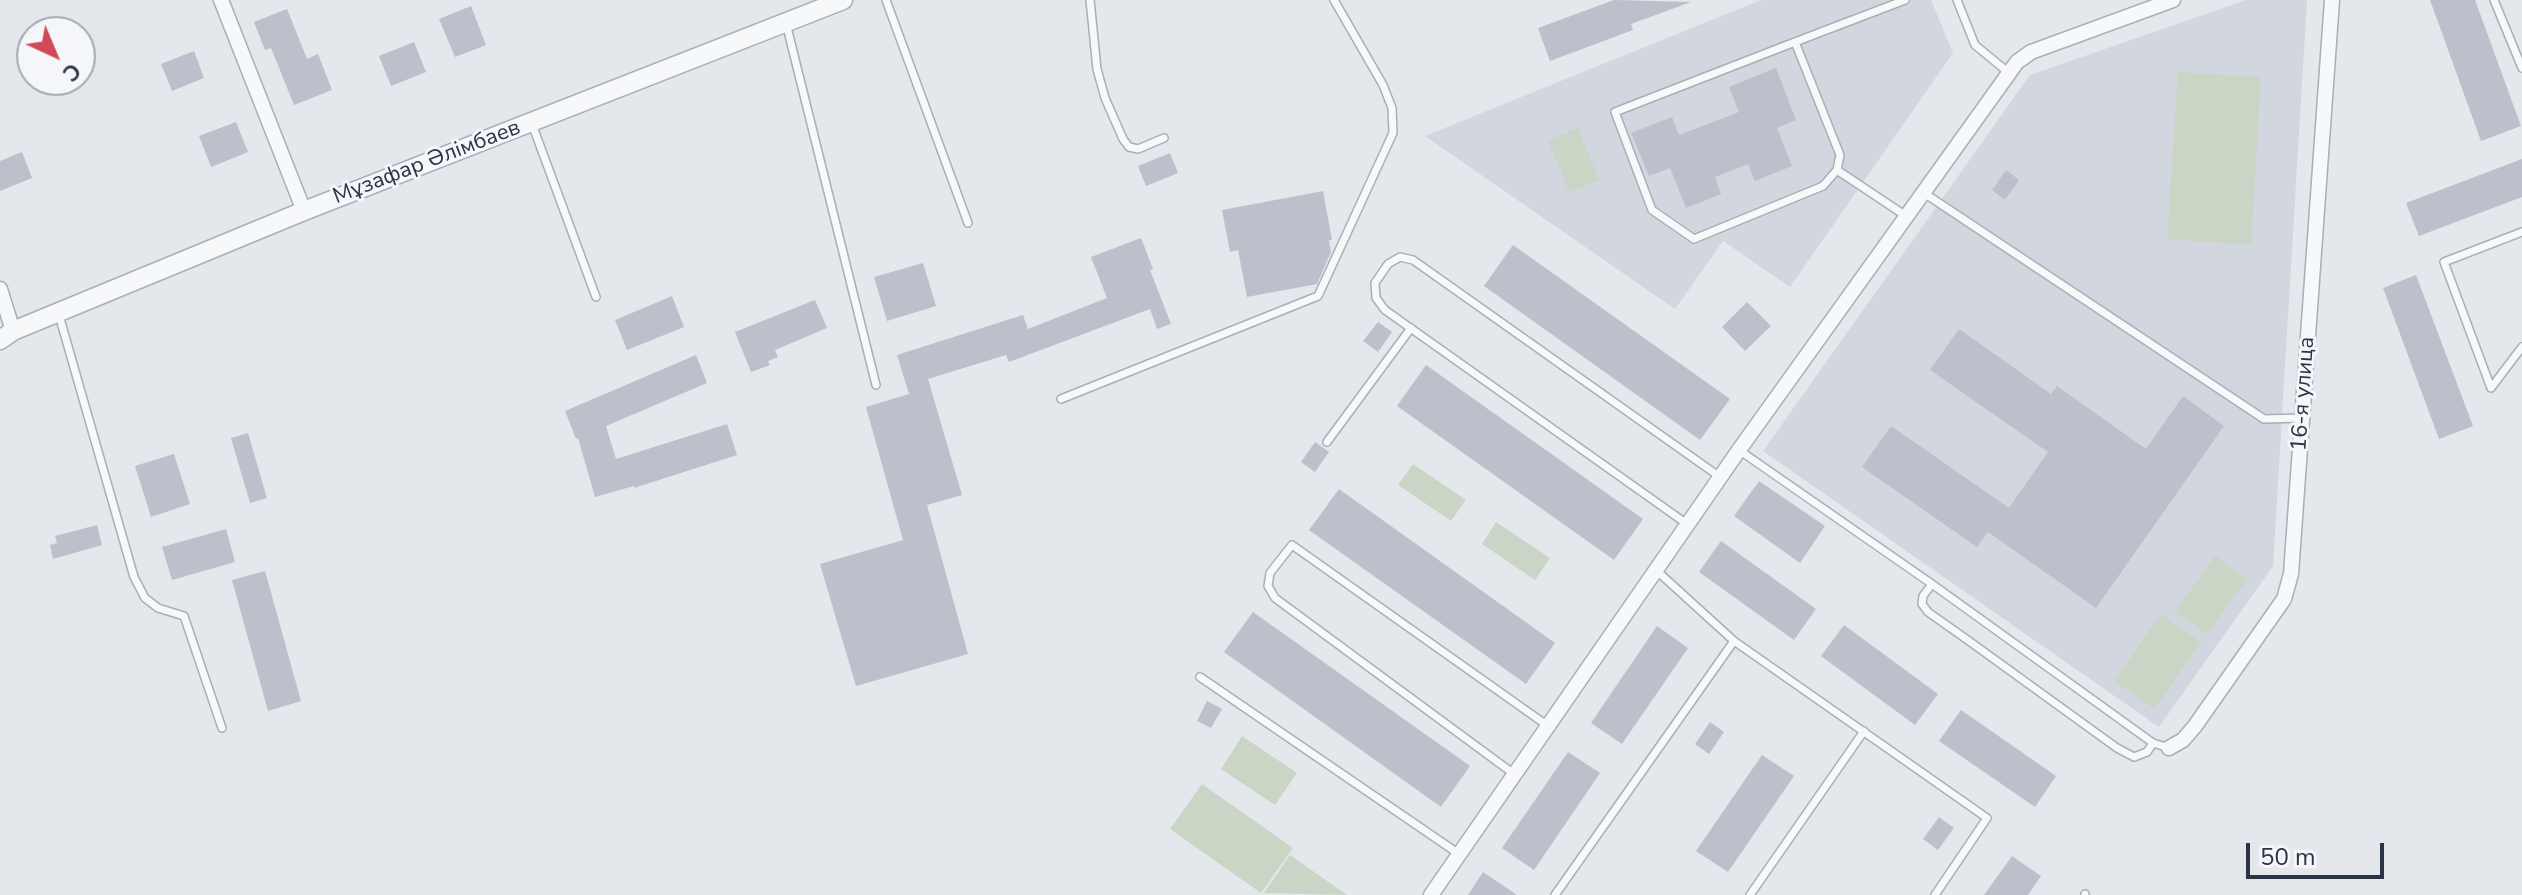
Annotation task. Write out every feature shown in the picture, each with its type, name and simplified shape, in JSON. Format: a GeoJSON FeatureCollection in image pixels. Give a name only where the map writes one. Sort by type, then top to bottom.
{"type":"FeatureCollection","features":[{"type":"Feature","properties":{"kind":"street"},"geometry":{"type":"LineString","coordinates":[[221,0],[304,211]]}},
{"type":"Feature","properties":{"kind":"street","name":"Мұзафар Әлімбаев"},"geometry":{"type":"LineString","coordinates":[[7,336],[304,211],[786,21],[805,7],[843,0]]}},
{"type":"Feature","properties":{"kind":"street"},"geometry":{"type":"LineString","coordinates":[[1431,895],[1720,477],[2017,62],[2031,52],[2172,0]]}},
{"type":"Feature","properties":{"kind":"street","name":"16-я улица"},"geometry":{"type":"LineString","coordinates":[[2169,748],[2183,740],[2195,726],[2284,599],[2291,574],[2332,0]]}},
{"type":"Feature","properties":{"kind":"street"},"geometry":{"type":"LineString","coordinates":[[0,289],[7,336]]}},
{"type":"Feature","properties":{"kind":"lane"},"geometry":{"type":"LineString","coordinates":[[886,0],[968,223]]}},
{"type":"Feature","properties":{"kind":"lane"},"geometry":{"type":"LineString","coordinates":[[1090,0],[1097,69],[1105,98],[1123,139],[1129,147],[1138,149],[1164,138]]}},
{"type":"Feature","properties":{"kind":"lane"},"geometry":{"type":"LineString","coordinates":[[1061,399],[1318,296],[1393,133],[1392,108],[1383,85],[1334,0]]}},
{"type":"Feature","properties":{"kind":"lane"},"geometry":{"type":"LineString","coordinates":[[1795,42],[1840,155],[1837,170],[1823,186],[1694,239],[1652,210],[1615,112],[1795,42],[1905,0]]}},
{"type":"Feature","properties":{"kind":"lane"},"geometry":{"type":"LineString","coordinates":[[1957,0],[1975,45],[2009,73]]}},
{"type":"Feature","properties":{"kind":"lane"},"geometry":{"type":"LineString","coordinates":[[2495,0],[2522,68]]}},
{"type":"Feature","properties":{"kind":"lane"},"geometry":{"type":"LineString","coordinates":[[786,21],[876,385]]}},
{"type":"Feature","properties":{"kind":"lane"},"geometry":{"type":"LineString","coordinates":[[531,122],[596,297]]}},
{"type":"Feature","properties":{"kind":"lane"},"geometry":{"type":"LineString","coordinates":[[1837,170],[1906,216]]}},
{"type":"Feature","properties":{"kind":"lane"},"geometry":{"type":"LineString","coordinates":[[1923,193],[2264,419],[2302,418]]}},
{"type":"Feature","properties":{"kind":"lane"},"geometry":{"type":"LineString","coordinates":[[2522,232],[2444,262],[2491,388],[2522,347]]}},
{"type":"Feature","properties":{"kind":"lane"},"geometry":{"type":"LineString","coordinates":[[1687,524],[1385,310],[1376,298],[1375,283],[1388,264],[1400,257],[1413,260],[1720,477]]}},
{"type":"Feature","properties":{"kind":"lane"},"geometry":{"type":"LineString","coordinates":[[58,313],[134,577],[145,598],[158,608],[184,616],[222,728]]}},
{"type":"Feature","properties":{"kind":"lane"},"geometry":{"type":"LineString","coordinates":[[1327,442],[1411,328]]}},
{"type":"Feature","properties":{"kind":"lane"},"geometry":{"type":"LineString","coordinates":[[1739,450],[2153,743],[2169,748]]}},
{"type":"Feature","properties":{"kind":"lane"},"geometry":{"type":"LineString","coordinates":[[1514,774],[1275,598],[1268,586],[1270,573],[1292,545],[1548,726]]}},
{"type":"Feature","properties":{"kind":"lane"},"geometry":{"type":"LineString","coordinates":[[1656,570],[1734,641],[1987,818],[1935,895]]}},
{"type":"Feature","properties":{"kind":"lane"},"geometry":{"type":"LineString","coordinates":[[1932,584],[1923,596],[1922,604],[1928,612],[2067,713],[2134,757],[2147,752],[2153,743]]}},
{"type":"Feature","properties":{"kind":"lane"},"geometry":{"type":"LineString","coordinates":[[1555,895],[1734,641]]}},
{"type":"Feature","properties":{"kind":"lane"},"geometry":{"type":"LineString","coordinates":[[1200,677],[1459,854]]}},
{"type":"Feature","properties":{"kind":"lane"},"geometry":{"type":"LineString","coordinates":[[1750,895],[1864,731]]}},
{"type":"Feature","properties":{"kind":"shaded area"},"geometry":{"type":"Polygon","coordinates":[[[1761,0],[1931,0],[1953,53],[1790,287],[1723,241],[1675,309],[1425,136],[1761,0]]]}},
{"type":"Feature","properties":{"kind":"shaded area"},"geometry":{"type":"Polygon","coordinates":[[[2246,0],[2307,0],[2273,566],[2159,727],[1763,451],[2030,75],[2246,0]]]}},
{"type":"Feature","properties":{"kind":"green space"},"geometry":{"type":"Polygon","coordinates":[[[2178,72],[2261,77],[2251,245],[2167,239],[2178,72]]]}},
{"type":"Feature","properties":{"kind":"green space"},"geometry":{"type":"Polygon","coordinates":[[[1578,128],[1599,180],[1569,192],[1548,140],[1578,128]]]}},
{"type":"Feature","properties":{"kind":"green space"},"geometry":{"type":"Polygon","coordinates":[[[1413,464],[1466,500],[1451,521],[1398,485],[1413,464]]]}},
{"type":"Feature","properties":{"kind":"green space"},"geometry":{"type":"Polygon","coordinates":[[[1496,522],[1550,558],[1535,580],[1482,544],[1496,522]]]}},
{"type":"Feature","properties":{"kind":"green space"},"geometry":{"type":"Polygon","coordinates":[[[2215,556],[2247,579],[2207,634],[2175,612],[2215,556]]]}},
{"type":"Feature","properties":{"kind":"green space"},"geometry":{"type":"Polygon","coordinates":[[[2161,614],[2201,642],[2155,709],[2114,681],[2161,614]]]}},
{"type":"Feature","properties":{"kind":"green space"},"geometry":{"type":"Polygon","coordinates":[[[1242,736],[1297,773],[1275,805],[1221,769],[1242,736]]]}},
{"type":"Feature","properties":{"kind":"green space"},"geometry":{"type":"Polygon","coordinates":[[[1202,784],[1293,848],[1261,893],[1170,829],[1202,784]]]}},
{"type":"Feature","properties":{"kind":"green space"},"geometry":{"type":"Polygon","coordinates":[[[1290,855],[1347,895],[1264,893],[1290,855]]]}},
{"type":"Feature","properties":{"kind":"building"},"geometry":{"type":"Polygon","coordinates":[[[1614,0],[1691,2],[1631,24],[1633,30],[1550,61],[1538,28],[1614,0]]]}},
{"type":"Feature","properties":{"kind":"building"},"geometry":{"type":"Polygon","coordinates":[[[2430,0],[2475,0],[2521,126],[2481,141],[2430,0]]]}},
{"type":"Feature","properties":{"kind":"building"},"geometry":{"type":"Polygon","coordinates":[[[471,6],[486,45],[455,57],[439,19],[471,6]]]}},
{"type":"Feature","properties":{"kind":"building"},"geometry":{"type":"Polygon","coordinates":[[[287,9],[307,59],[318,54],[332,90],[294,105],[271,48],[265,50],[254,22],[287,9]]]}},
{"type":"Feature","properties":{"kind":"building"},"geometry":{"type":"Polygon","coordinates":[[[414,42],[426,72],[391,86],[379,56],[414,42]]]}},
{"type":"Feature","properties":{"kind":"building"},"geometry":{"type":"Polygon","coordinates":[[[194,51],[204,78],[172,91],[161,64],[194,51]]]}},
{"type":"Feature","properties":{"kind":"building"},"geometry":{"type":"Polygon","coordinates":[[[1776,68],[1796,120],[1777,128],[1792,166],[1755,181],[1748,164],[1715,177],[1721,194],[1686,208],[1670,168],[1649,176],[1631,133],[1672,117],[1679,135],[1739,112],[1729,87],[1776,68]]]}},
{"type":"Feature","properties":{"kind":"building"},"geometry":{"type":"Polygon","coordinates":[[[236,122],[248,152],[211,167],[199,136],[236,122]]]}},
{"type":"Feature","properties":{"kind":"building"},"geometry":{"type":"Polygon","coordinates":[[[22,152],[32,178],[0,191],[0,161],[22,152]]]}},
{"type":"Feature","properties":{"kind":"building"},"geometry":{"type":"Polygon","coordinates":[[[1170,153],[1178,173],[1146,186],[1138,166],[1170,153]]]}},
{"type":"Feature","properties":{"kind":"building"},"geometry":{"type":"Polygon","coordinates":[[[2522,159],[2522,197],[2419,236],[2406,203],[2522,159]]]}},
{"type":"Feature","properties":{"kind":"building"},"geometry":{"type":"Polygon","coordinates":[[[2006,170],[2019,180],[2005,200],[1992,190],[2006,170]]]}},
{"type":"Feature","properties":{"kind":"building"},"geometry":{"type":"Polygon","coordinates":[[[1323,191],[1332,240],[1329,240],[1331,252],[1317,284],[1247,297],[1238,250],[1230,252],[1222,210],[1323,191]]]}},
{"type":"Feature","properties":{"kind":"building"},"geometry":{"type":"Polygon","coordinates":[[[1141,238],[1171,324],[1157,329],[1150,309],[1009,362],[1006,355],[928,379],[962,495],[927,505],[968,654],[856,686],[820,564],[903,540],[866,407],[909,394],[897,355],[1023,315],[1028,329],[1107,298],[1091,257],[1141,238]]]}},
{"type":"Feature","properties":{"kind":"building"},"geometry":{"type":"Polygon","coordinates":[[[1513,245],[1730,399],[1700,440],[1484,286],[1513,245]]]}},
{"type":"Feature","properties":{"kind":"building"},"geometry":{"type":"Polygon","coordinates":[[[923,263],[936,306],[887,321],[874,277],[923,263]]]}},
{"type":"Feature","properties":{"kind":"building"},"geometry":{"type":"Polygon","coordinates":[[[2416,275],[2473,426],[2439,439],[2383,288],[2416,275]]]}},
{"type":"Feature","properties":{"kind":"building"},"geometry":{"type":"Polygon","coordinates":[[[672,296],[684,327],[627,350],[615,320],[672,296]]]}},
{"type":"Feature","properties":{"kind":"building"},"geometry":{"type":"Polygon","coordinates":[[[815,300],[827,328],[775,350],[778,357],[768,361],[770,365],[751,372],[735,332],[815,300]]]}},
{"type":"Feature","properties":{"kind":"building"},"geometry":{"type":"Polygon","coordinates":[[[1747,302],[1771,326],[1745,351],[1722,327],[1747,302]]]}},
{"type":"Feature","properties":{"kind":"building"},"geometry":{"type":"Polygon","coordinates":[[[1378,322],[1392,332],[1378,352],[1363,341],[1378,322]]]}},
{"type":"Feature","properties":{"kind":"building"},"geometry":{"type":"Polygon","coordinates":[[[1959,329],[2051,394],[2057,386],[2146,449],[2183,396],[2224,426],[2096,608],[1988,532],[1977,547],[1862,467],[1891,426],[2009,508],[2048,452],[1930,370],[1959,329]]]}},
{"type":"Feature","properties":{"kind":"building"},"geometry":{"type":"Polygon","coordinates":[[[696,355],[707,383],[606,426],[616,459],[727,424],[737,455],[634,488],[595,497],[578,438],[565,411],[696,355]]]}},
{"type":"Feature","properties":{"kind":"building"},"geometry":{"type":"Polygon","coordinates":[[[1426,365],[1643,519],[1614,560],[1397,406],[1426,365]]]}},
{"type":"Feature","properties":{"kind":"building"},"geometry":{"type":"Polygon","coordinates":[[[248,433],[267,498],[250,503],[231,438],[248,433]]]}},
{"type":"Feature","properties":{"kind":"building"},"geometry":{"type":"Polygon","coordinates":[[[1315,442],[1329,452],[1315,472],[1301,462],[1315,442]]]}},
{"type":"Feature","properties":{"kind":"building"},"geometry":{"type":"Polygon","coordinates":[[[174,454],[190,504],[151,517],[135,466],[174,454]]]}},
{"type":"Feature","properties":{"kind":"building"},"geometry":{"type":"Polygon","coordinates":[[[1759,481],[1825,526],[1800,563],[1734,516],[1759,481]]]}},
{"type":"Feature","properties":{"kind":"building"},"geometry":{"type":"Polygon","coordinates":[[[1339,489],[1555,643],[1526,684],[1309,530],[1339,489]]]}},
{"type":"Feature","properties":{"kind":"building"},"geometry":{"type":"Polygon","coordinates":[[[97,525],[102,545],[53,559],[50,545],[57,543],[55,536],[97,525]]]}},
{"type":"Feature","properties":{"kind":"building"},"geometry":{"type":"Polygon","coordinates":[[[226,529],[235,562],[172,580],[162,547],[226,529]]]}},
{"type":"Feature","properties":{"kind":"building"},"geometry":{"type":"Polygon","coordinates":[[[1721,541],[1816,609],[1794,640],[1699,572],[1721,541]]]}},
{"type":"Feature","properties":{"kind":"building"},"geometry":{"type":"Polygon","coordinates":[[[265,571],[301,701],[268,711],[232,580],[265,571]]]}},
{"type":"Feature","properties":{"kind":"building"},"geometry":{"type":"Polygon","coordinates":[[[1253,612],[1470,766],[1441,807],[1224,652],[1253,612]]]}},
{"type":"Feature","properties":{"kind":"building"},"geometry":{"type":"Polygon","coordinates":[[[1844,625],[1938,694],[1915,725],[1821,656],[1844,625]]]}},
{"type":"Feature","properties":{"kind":"building"},"geometry":{"type":"Polygon","coordinates":[[[1657,626],[1688,648],[1622,744],[1591,723],[1657,626]]]}},
{"type":"Feature","properties":{"kind":"building"},"geometry":{"type":"Polygon","coordinates":[[[1207,701],[1222,709],[1211,728],[1197,721],[1207,701]]]}},
{"type":"Feature","properties":{"kind":"building"},"geometry":{"type":"Polygon","coordinates":[[[1961,710],[2056,776],[2035,807],[1939,741],[1961,710]]]}},
{"type":"Feature","properties":{"kind":"building"},"geometry":{"type":"Polygon","coordinates":[[[1710,722],[1724,732],[1709,754],[1695,744],[1710,722]]]}},
{"type":"Feature","properties":{"kind":"building"},"geometry":{"type":"Polygon","coordinates":[[[1568,752],[1600,773],[1534,870],[1502,848],[1568,752]]]}},
{"type":"Feature","properties":{"kind":"building"},"geometry":{"type":"Polygon","coordinates":[[[1762,755],[1794,776],[1728,872],[1696,851],[1762,755]]]}},
{"type":"Feature","properties":{"kind":"building"},"geometry":{"type":"Polygon","coordinates":[[[1939,817],[1954,828],[1938,850],[1923,839],[1939,817]]]}},
{"type":"Feature","properties":{"kind":"building"},"geometry":{"type":"Polygon","coordinates":[[[2012,856],[2041,876],[2028,895],[1984,895],[2012,856]]]}},
{"type":"Feature","properties":{"kind":"building"},"geometry":{"type":"Polygon","coordinates":[[[1483,872],[1517,895],[1468,895],[1483,872]]]}}]}
